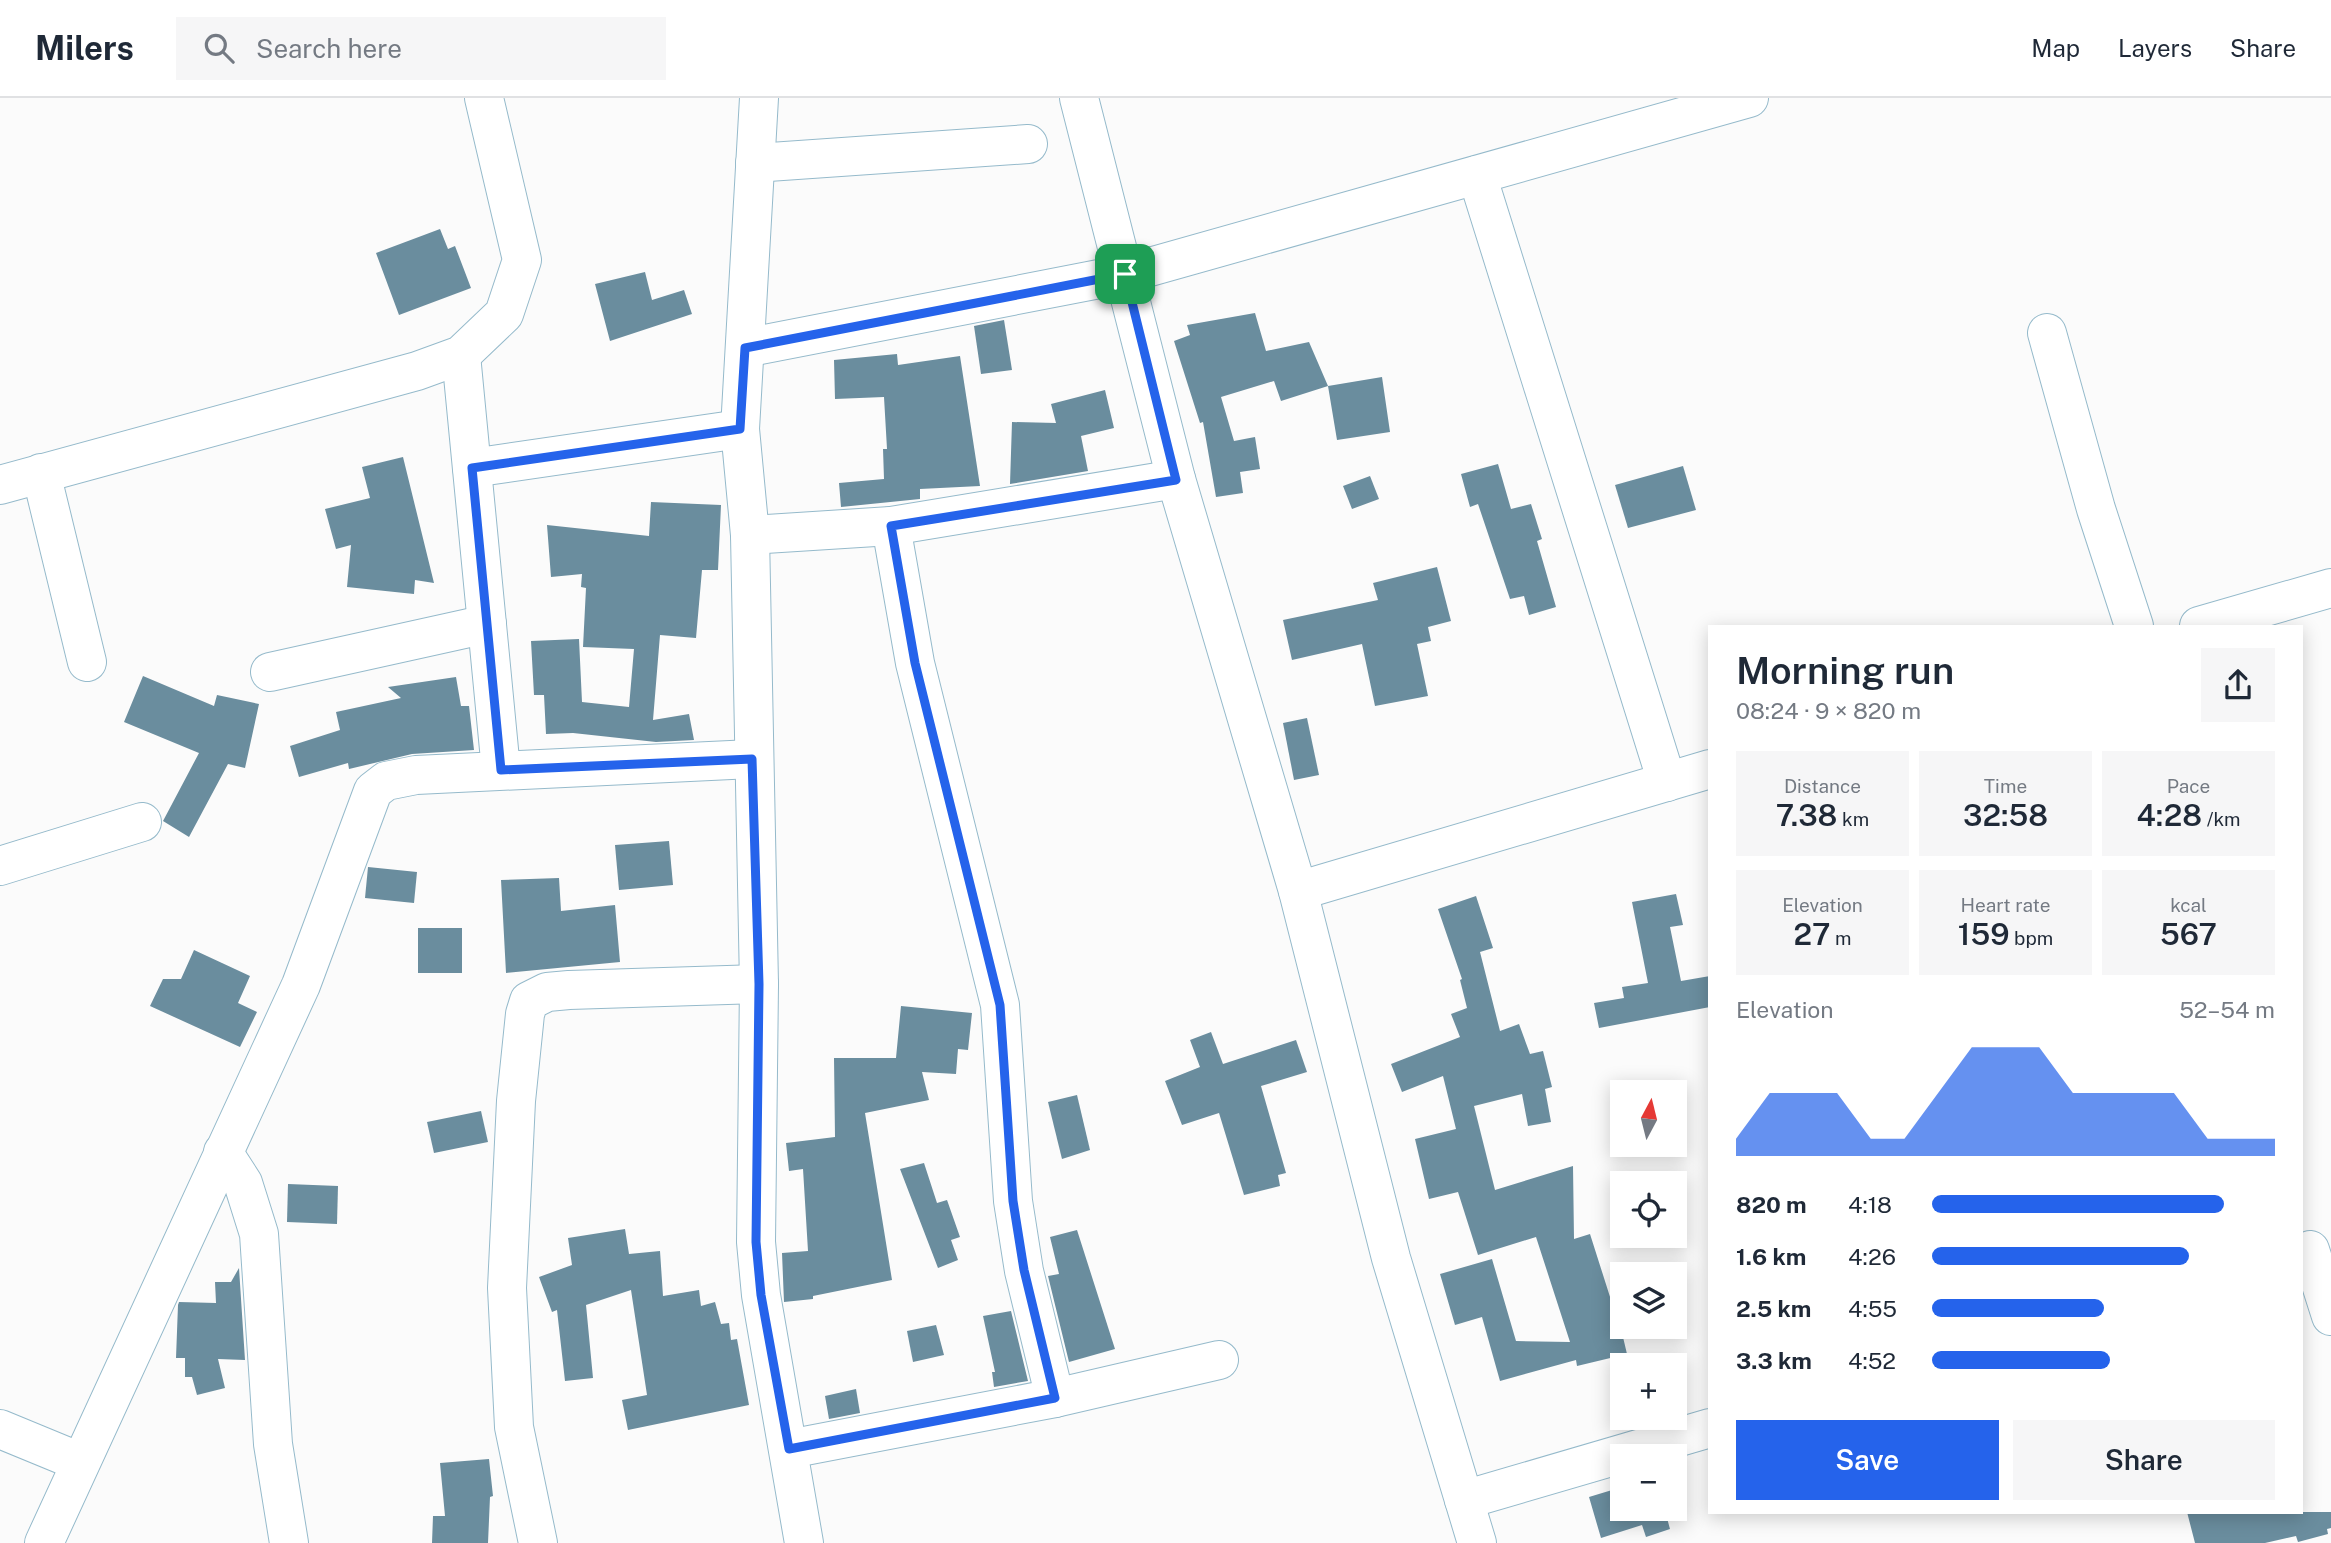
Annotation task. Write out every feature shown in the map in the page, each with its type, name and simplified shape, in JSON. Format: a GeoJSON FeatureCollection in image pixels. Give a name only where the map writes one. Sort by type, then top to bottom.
{"type":"FeatureCollection","features":[{"type":"Feature","properties":{"kind":"street"},"geometry":{"type":"LineString","coordinates":[[0,485],[417,371],[461,355],[504,314],[522,260],[484,98]]}},
{"type":"Feature","properties":{"kind":"street"},"geometry":{"type":"LineString","coordinates":[[759,98],[740,429],[750,535],[752,759],[759,984],[756,1242],[761,1295],[804,1543]]}},
{"type":"Feature","properties":{"kind":"street"},"geometry":{"type":"LineString","coordinates":[[1079,98],[1176,480],[1298,891],[1391,1258],[1477,1543]]}},
{"type":"Feature","properties":{"kind":"street"},"geometry":{"type":"LineString","coordinates":[[745,348],[1125,274],[1749,98]]}},
{"type":"Feature","properties":{"kind":"street"},"geometry":{"type":"LineString","coordinates":[[755,163],[1028,144]]}},
{"type":"Feature","properties":{"kind":"street"},"geometry":{"type":"LineString","coordinates":[[1477,176],[1667,782]]}},
{"type":"Feature","properties":{"kind":"street"},"geometry":{"type":"LineString","coordinates":[[2048,333],[2096,509],[2134,625]]}},
{"type":"Feature","properties":{"kind":"street"},"geometry":{"type":"LineString","coordinates":[[461,355],[501,770]]}},
{"type":"Feature","properties":{"kind":"street"},"geometry":{"type":"LineString","coordinates":[[472,468],[740,429]]}},
{"type":"Feature","properties":{"kind":"street"},"geometry":{"type":"LineString","coordinates":[[41,473],[87,662]]}},
{"type":"Feature","properties":{"kind":"street"},"geometry":{"type":"LineString","coordinates":[[750,535],[891,526],[1176,480]]}},
{"type":"Feature","properties":{"kind":"street"},"geometry":{"type":"LineString","coordinates":[[891,526],[915,663],[1000,1005],[1013,1201],[1024,1270],[1055,1398]]}},
{"type":"Feature","properties":{"kind":"street"},"geometry":{"type":"LineString","coordinates":[[2202,625],[2331,588]]}},
{"type":"Feature","properties":{"kind":"street"},"geometry":{"type":"LineString","coordinates":[[270,672],[487,624]]}},
{"type":"Feature","properties":{"kind":"street"},"geometry":{"type":"LineString","coordinates":[[44,1543],[301,985],[373,791],[386,781],[416,775],[752,759]]}},
{"type":"Feature","properties":{"kind":"street"},"geometry":{"type":"LineString","coordinates":[[1298,891],[1708,770]]}},
{"type":"Feature","properties":{"kind":"street"},"geometry":{"type":"LineString","coordinates":[[0,866],[142,822]]}},
{"type":"Feature","properties":{"kind":"street"},"geometry":{"type":"LineString","coordinates":[[538,1543],[514,1427],[507,1288],[516,1101],[529,1001],[547,992],[569,990],[759,984]]}},
{"type":"Feature","properties":{"kind":"street"},"geometry":{"type":"LineString","coordinates":[[223,1152],[243,1183],[259,1234],[273,1444],[289,1543]]}},
{"type":"Feature","properties":{"kind":"street"},"geometry":{"type":"LineString","coordinates":[[2314,1249],[2331,1316]]}},
{"type":"Feature","properties":{"kind":"street"},"geometry":{"type":"LineString","coordinates":[[789,1449],[1055,1398],[1219,1360]]}},
{"type":"Feature","properties":{"kind":"street"},"geometry":{"type":"LineString","coordinates":[[0,1429],[80,1462]]}},
{"type":"Feature","properties":{"kind":"street"},"geometry":{"type":"LineString","coordinates":[[1464,1500],[1708,1429]]}},
{"type":"Feature","properties":{"kind":"building"},"geometry":{"type":"Polygon","coordinates":[[[440,229],[448,249],[455,246],[471,288],[399,315],[376,253],[440,229]]]}},
{"type":"Feature","properties":{"kind":"building"},"geometry":{"type":"Polygon","coordinates":[[[645,272],[652,300],[684,290],[692,314],[610,341],[595,284],[645,272]]]}},
{"type":"Feature","properties":{"kind":"building"},"geometry":{"type":"Polygon","coordinates":[[[1255,313],[1266,351],[1309,342],[1328,386],[1281,401],[1274,381],[1221,397],[1234,441],[1255,437],[1260,469],[1240,472],[1243,493],[1216,497],[1203,422],[1200,423],[1174,341],[1190,335],[1187,325],[1255,313]]]}},
{"type":"Feature","properties":{"kind":"building"},"geometry":{"type":"Polygon","coordinates":[[[1004,320],[1012,370],[981,374],[974,326],[1004,320]]]}},
{"type":"Feature","properties":{"kind":"building"},"geometry":{"type":"Polygon","coordinates":[[[897,354],[898,365],[960,356],[980,486],[920,489],[920,499],[841,507],[839,483],[884,479],[883,449],[887,449],[884,397],[835,399],[834,360],[897,354]]]}},
{"type":"Feature","properties":{"kind":"building"},"geometry":{"type":"Polygon","coordinates":[[[1382,377],[1390,432],[1337,440],[1328,386],[1382,377]]]}},
{"type":"Feature","properties":{"kind":"building"},"geometry":{"type":"Polygon","coordinates":[[[1105,390],[1114,428],[1081,436],[1088,471],[1010,484],[1012,422],[1056,423],[1051,404],[1105,390]]]}},
{"type":"Feature","properties":{"kind":"building"},"geometry":{"type":"Polygon","coordinates":[[[403,457],[434,583],[415,580],[414,594],[347,587],[351,545],[336,549],[325,509],[370,498],[362,467],[403,457]]]}},
{"type":"Feature","properties":{"kind":"building"},"geometry":{"type":"Polygon","coordinates":[[[1498,464],[1511,509],[1531,504],[1542,539],[1537,541],[1556,607],[1529,615],[1524,596],[1510,599],[1478,504],[1470,507],[1461,474],[1498,464]]]}},
{"type":"Feature","properties":{"kind":"building"},"geometry":{"type":"Polygon","coordinates":[[[1683,466],[1696,510],[1628,528],[1615,485],[1683,466]]]}},
{"type":"Feature","properties":{"kind":"building"},"geometry":{"type":"Polygon","coordinates":[[[1370,476],[1379,499],[1352,509],[1343,486],[1370,476]]]}},
{"type":"Feature","properties":{"kind":"building"},"geometry":{"type":"Polygon","coordinates":[[[651,502],[721,505],[718,570],[702,570],[696,638],[660,635],[653,720],[689,714],[694,740],[656,742],[573,733],[546,734],[544,695],[534,695],[531,641],[579,639],[582,702],[629,707],[634,649],[583,647],[586,588],[581,587],[582,574],[551,577],[547,525],[649,536],[651,502]]]}},
{"type":"Feature","properties":{"kind":"building"},"geometry":{"type":"Polygon","coordinates":[[[1437,567],[1451,621],[1428,627],[1431,641],[1417,644],[1428,696],[1375,706],[1362,644],[1292,660],[1283,620],[1378,600],[1373,583],[1437,567]]]}},
{"type":"Feature","properties":{"kind":"building"},"geometry":{"type":"Polygon","coordinates":[[[143,676],[214,706],[217,695],[259,704],[245,768],[228,764],[189,837],[163,821],[199,753],[124,722],[143,676]]]}},
{"type":"Feature","properties":{"kind":"building"},"geometry":{"type":"Polygon","coordinates":[[[456,677],[461,706],[469,706],[474,750],[412,754],[349,769],[348,763],[299,777],[290,746],[340,730],[336,712],[401,698],[388,687],[456,677]]]}},
{"type":"Feature","properties":{"kind":"building"},"geometry":{"type":"Polygon","coordinates":[[[1307,718],[1319,775],[1294,780],[1283,723],[1307,718]]]}},
{"type":"Feature","properties":{"kind":"building"},"geometry":{"type":"Polygon","coordinates":[[[669,841],[673,885],[619,890],[615,845],[669,841]]]}},
{"type":"Feature","properties":{"kind":"building"},"geometry":{"type":"Polygon","coordinates":[[[368,867],[417,872],[414,903],[365,898],[368,867]]]}},
{"type":"Feature","properties":{"kind":"building"},"geometry":{"type":"Polygon","coordinates":[[[559,878],[561,911],[615,905],[620,962],[506,973],[501,880],[559,878]]]}},
{"type":"Feature","properties":{"kind":"building"},"geometry":{"type":"Polygon","coordinates":[[[1676,894],[1683,925],[1670,927],[1681,981],[1708,976],[1708,1007],[1599,1028],[1594,1003],[1624,998],[1622,987],[1648,983],[1632,902],[1676,894]]]}},
{"type":"Feature","properties":{"kind":"building"},"geometry":{"type":"Polygon","coordinates":[[[1476,896],[1493,948],[1480,952],[1500,1031],[1519,1024],[1530,1054],[1543,1051],[1552,1087],[1545,1089],[1551,1122],[1528,1126],[1522,1094],[1474,1106],[1495,1190],[1573,1166],[1574,1239],[1590,1234],[1610,1297],[1610,1339],[1623,1339],[1627,1353],[1610,1353],[1610,1358],[1577,1366],[1576,1360],[1500,1381],[1482,1317],[1455,1325],[1440,1274],[1492,1259],[1516,1341],[1570,1342],[1536,1237],[1478,1255],[1458,1192],[1429,1199],[1415,1139],[1456,1129],[1443,1076],[1402,1092],[1391,1064],[1460,1037],[1451,1014],[1467,1008],[1460,980],[1462,979],[1438,909],[1476,896]]]}},
{"type":"Feature","properties":{"kind":"building"},"geometry":{"type":"Polygon","coordinates":[[[418,928],[462,928],[462,973],[418,973],[418,928]]]}},
{"type":"Feature","properties":{"kind":"building"},"geometry":{"type":"Polygon","coordinates":[[[194,950],[250,976],[238,1003],[257,1012],[240,1047],[150,1006],[163,979],[181,979],[194,950]]]}},
{"type":"Feature","properties":{"kind":"building"},"geometry":{"type":"Polygon","coordinates":[[[901,1006],[972,1013],[968,1050],[958,1049],[956,1074],[922,1072],[929,1100],[865,1113],[892,1280],[813,1296],[813,1299],[784,1302],[782,1253],[808,1251],[803,1169],[789,1171],[786,1143],[835,1137],[834,1058],[896,1058],[901,1006]]]}},
{"type":"Feature","properties":{"kind":"building"},"geometry":{"type":"Polygon","coordinates":[[[1211,1032],[1223,1064],[1296,1040],[1307,1072],[1261,1086],[1286,1173],[1278,1175],[1280,1186],[1244,1195],[1219,1113],[1182,1125],[1165,1081],[1200,1067],[1190,1040],[1211,1032]]]}},
{"type":"Feature","properties":{"kind":"building"},"geometry":{"type":"Polygon","coordinates":[[[1077,1095],[1090,1150],[1062,1159],[1048,1102],[1077,1095]]]}},
{"type":"Feature","properties":{"kind":"building"},"geometry":{"type":"Polygon","coordinates":[[[481,1111],[488,1142],[434,1153],[427,1122],[481,1111]]]}},
{"type":"Feature","properties":{"kind":"building"},"geometry":{"type":"Polygon","coordinates":[[[924,1163],[937,1203],[947,1200],[960,1237],[951,1240],[958,1260],[938,1268],[900,1169],[924,1163]]]}},
{"type":"Feature","properties":{"kind":"building"},"geometry":{"type":"Polygon","coordinates":[[[288,1184],[338,1186],[337,1224],[287,1222],[288,1184]]]}},
{"type":"Feature","properties":{"kind":"building"},"geometry":{"type":"Polygon","coordinates":[[[625,1229],[629,1254],[660,1251],[663,1296],[699,1290],[701,1306],[715,1302],[721,1324],[729,1323],[731,1340],[737,1339],[749,1405],[628,1430],[622,1400],[647,1395],[631,1290],[586,1305],[593,1378],[565,1381],[557,1310],[552,1312],[539,1277],[572,1265],[568,1238],[625,1229]]]}},
{"type":"Feature","properties":{"kind":"building"},"geometry":{"type":"Polygon","coordinates":[[[1077,1230],[1115,1349],[1069,1362],[1048,1276],[1059,1274],[1050,1237],[1077,1230]]]}},
{"type":"Feature","properties":{"kind":"building"},"geometry":{"type":"Polygon","coordinates":[[[239,1268],[245,1360],[218,1359],[225,1388],[197,1395],[192,1377],[185,1377],[185,1358],[176,1358],[178,1305],[179,1302],[216,1303],[215,1282],[231,1282],[239,1268]]]}},
{"type":"Feature","properties":{"kind":"building"},"geometry":{"type":"Polygon","coordinates":[[[1011,1311],[1028,1381],[994,1387],[992,1372],[995,1372],[983,1316],[1011,1311]]]}},
{"type":"Feature","properties":{"kind":"building"},"geometry":{"type":"Polygon","coordinates":[[[936,1325],[944,1355],[913,1362],[907,1331],[936,1325]]]}},
{"type":"Feature","properties":{"kind":"building"},"geometry":{"type":"Polygon","coordinates":[[[856,1389],[860,1413],[829,1419],[825,1396],[856,1389]]]}},
{"type":"Feature","properties":{"kind":"building"},"geometry":{"type":"Polygon","coordinates":[[[489,1459],[493,1496],[490,1497],[488,1543],[432,1543],[433,1516],[445,1516],[440,1463],[489,1459]]]}},
{"type":"Feature","properties":{"kind":"building"},"geometry":{"type":"Polygon","coordinates":[[[1610,1491],[1610,1521],[1668,1521],[1670,1529],[1646,1537],[1642,1525],[1601,1538],[1589,1497],[1610,1491]]]}},
{"type":"Feature","properties":{"kind":"building"},"geometry":{"type":"Polygon","coordinates":[[[2331,1512],[2331,1528],[2327,1529],[2328,1534],[2298,1542],[2296,1536],[2265,1543],[2195,1543],[2188,1514],[2331,1512]]]}},
{"type":"Feature","properties":{"kind":"route"},"geometry":{"type":"LineString","coordinates":[[1125,274],[1176,480],[891,526],[915,663],[1000,1005],[1013,1201],[1024,1270],[1055,1398],[789,1449],[761,1295],[756,1242],[759,984],[752,759],[501,770],[472,468],[740,429],[745,348],[1125,274]]}}]}
